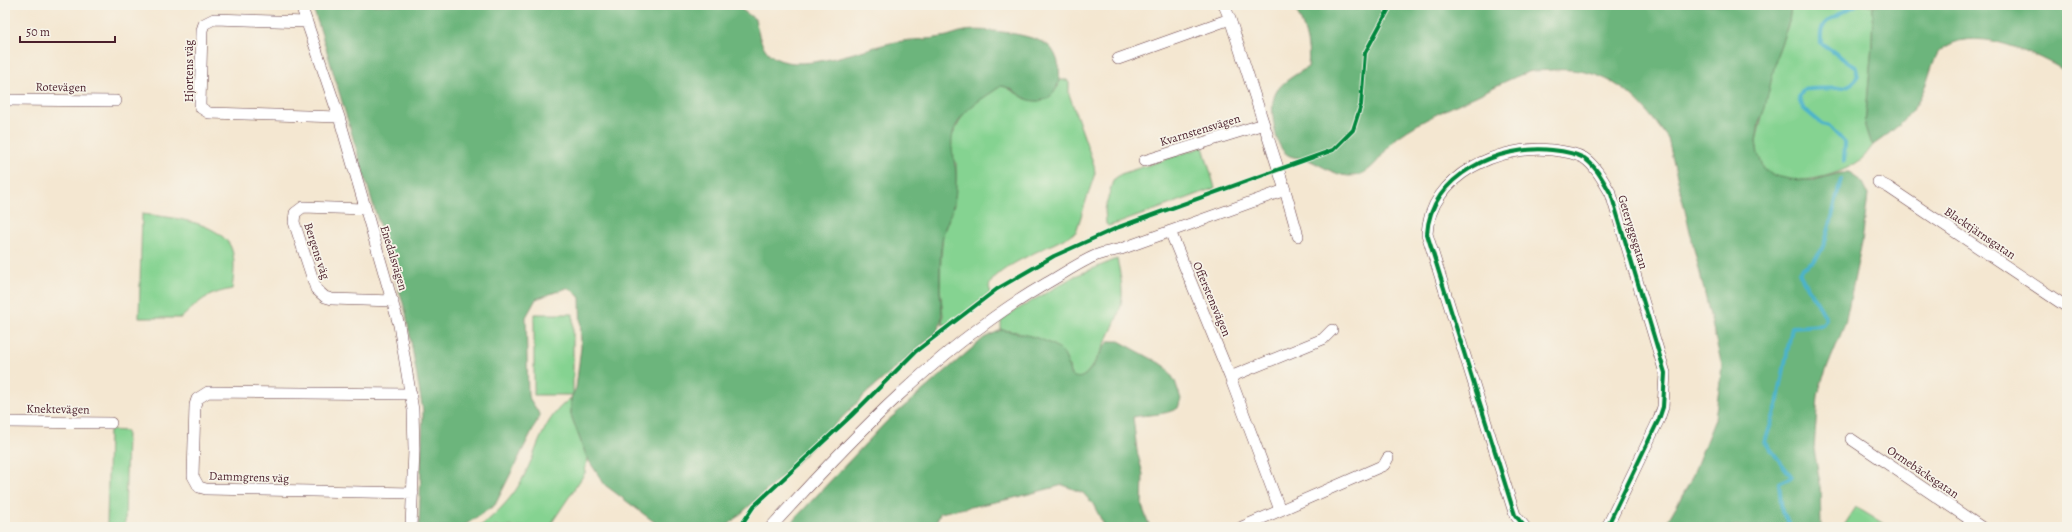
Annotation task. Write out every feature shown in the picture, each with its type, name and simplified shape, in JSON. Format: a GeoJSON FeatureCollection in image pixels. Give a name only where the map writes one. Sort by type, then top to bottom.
{"type":"FeatureCollection","features":[{"type":"Feature","properties":{"kind":"street","name":"Enedalsvägen"},"geometry":{"type":"LineString","coordinates":[[301,5],[339,117],[393,301],[405,358],[414,427],[411,527]]}},
{"type":"Feature","properties":{"kind":"street"},"geometry":{"type":"LineString","coordinates":[[1224,5],[1230,19],[1264,124],[1298,236]]}},
{"type":"Feature","properties":{"kind":"street","name":"Hjortens väg"},"geometry":{"type":"LineString","coordinates":[[307,22],[214,19],[208,21],[202,30],[200,104],[202,108],[209,113],[339,117]]}},
{"type":"Feature","properties":{"kind":"street"},"geometry":{"type":"LineString","coordinates":[[1118,59],[1230,19]]}},
{"type":"Feature","properties":{"kind":"street","name":"Rotevägen"},"geometry":{"type":"LineString","coordinates":[[5,100],[116,101]]}},
{"type":"Feature","properties":{"kind":"street","name":"Kvarnstensvägen"},"geometry":{"type":"LineString","coordinates":[[1144,161],[1264,124]]}},
{"type":"Feature","properties":{"kind":"street","name":"Geteryggsgatan"},"geometry":{"type":"LineString","coordinates":[[1525,527],[1515,515],[1427,234],[1434,204],[1444,190],[1465,171],[1483,161],[1504,153],[1524,149],[1542,149],[1570,153],[1584,158],[1604,181],[1611,194],[1665,373],[1663,407],[1659,419],[1607,527]]}},
{"type":"Feature","properties":{"kind":"street","name":"Blacktjärnsgatan"},"geometry":{"type":"LineString","coordinates":[[1878,182],[1888,186],[2067,307]]}},
{"type":"Feature","properties":{"kind":"street"},"geometry":{"type":"LineString","coordinates":[[771,527],[817,477],[898,396],[940,359],[990,319],[1024,297],[1097,255],[1121,249],[1285,190]]}},
{"type":"Feature","properties":{"kind":"street","name":"Bergens väg"},"geometry":{"type":"LineString","coordinates":[[365,209],[303,207],[295,213],[294,222],[316,289],[320,294],[332,299],[393,301]]}},
{"type":"Feature","properties":{"kind":"street","name":"Offerstensvägen"},"geometry":{"type":"LineString","coordinates":[[1170,231],[1230,376],[1280,510]]}},
{"type":"Feature","properties":{"kind":"street"},"geometry":{"type":"LineString","coordinates":[[1230,376],[1323,339],[1332,330]]}},
{"type":"Feature","properties":{"kind":"street","name":"Dammgrens väg"},"geometry":{"type":"LineString","coordinates":[[410,394],[208,392],[197,399],[195,406],[193,476],[199,487],[206,489],[413,493]]}},
{"type":"Feature","properties":{"kind":"street","name":"Knektevägen"},"geometry":{"type":"LineString","coordinates":[[5,422],[111,423]]}},
{"type":"Feature","properties":{"kind":"street","name":"Ormebäcksgatan"},"geometry":{"type":"LineString","coordinates":[[1851,439],[1980,527]]}},
{"type":"Feature","properties":{"kind":"street"},"geometry":{"type":"LineString","coordinates":[[1242,527],[1384,465],[1388,458]]}},
{"type":"Feature","properties":{"kind":"green space"},"geometry":{"type":"Polygon","coordinates":[[[312,5],[735,5],[755,19],[759,36],[766,50],[775,58],[787,62],[802,63],[818,61],[896,42],[936,38],[965,31],[984,30],[1022,35],[1043,42],[1050,47],[1055,54],[1058,61],[1059,78],[1057,87],[1053,93],[1047,98],[1039,101],[1028,100],[1011,89],[1001,86],[976,103],[960,119],[953,133],[952,140],[956,172],[956,193],[952,210],[944,231],[941,247],[940,291],[942,316],[936,333],[869,391],[788,471],[726,527],[661,527],[605,485],[587,458],[571,415],[571,398],[576,388],[581,347],[580,298],[574,291],[567,288],[536,299],[526,317],[528,396],[540,415],[495,505],[462,527],[419,527],[423,411],[406,313],[312,5]]]}},
{"type":"Feature","properties":{"kind":"green space"},"geometry":{"type":"Polygon","coordinates":[[[1294,5],[1791,5],[1789,22],[1777,55],[1765,108],[1759,123],[1756,141],[1758,154],[1764,168],[1772,175],[1789,179],[1814,180],[1840,173],[1849,173],[1861,181],[1868,195],[1862,242],[1845,324],[1821,383],[1818,396],[1814,449],[1820,483],[1821,527],[1664,527],[1689,484],[1715,419],[1722,366],[1668,139],[1633,97],[1620,87],[1590,73],[1572,70],[1528,72],[1437,114],[1407,131],[1393,142],[1367,171],[1353,176],[1342,175],[1308,160],[1288,155],[1281,148],[1275,131],[1273,107],[1276,92],[1281,85],[1308,67],[1309,59],[1307,43],[1303,27],[1294,5]]]}},
{"type":"Feature","properties":{"kind":"green space"},"geometry":{"type":"Polygon","coordinates":[[[1791,5],[1873,5],[1872,45],[1865,126],[1869,139],[1873,145],[1863,158],[1850,167],[1825,176],[1811,179],[1784,179],[1773,175],[1764,168],[1757,152],[1756,141],[1777,55],[1789,22],[1791,5]]]}},
{"type":"Feature","properties":{"kind":"green space"},"geometry":{"type":"Polygon","coordinates":[[[1873,5],[2067,5],[2067,72],[2041,58],[2008,45],[1975,39],[1960,41],[1947,46],[1939,52],[1917,103],[1898,126],[1873,145],[1869,139],[1865,126],[1872,45],[1873,5]]]}},
{"type":"Feature","properties":{"kind":"green space"},"geometry":{"type":"Polygon","coordinates":[[[1059,80],[1067,80],[1069,83],[1069,94],[1094,165],[1095,173],[1076,232],[1002,271],[993,279],[989,287],[991,293],[951,323],[942,325],[943,315],[940,288],[943,234],[954,205],[956,178],[956,163],[951,151],[951,138],[966,109],[1001,86],[1006,87],[1026,99],[1058,87],[1059,80]]]}},
{"type":"Feature","properties":{"kind":"green space"},"geometry":{"type":"Polygon","coordinates":[[[1203,147],[1215,188],[1119,223],[1108,226],[1106,224],[1105,209],[1113,180],[1121,174],[1203,147]]]}},
{"type":"Feature","properties":{"kind":"green space"},"geometry":{"type":"Polygon","coordinates":[[[142,214],[199,224],[210,228],[219,234],[227,241],[234,257],[232,289],[209,296],[199,302],[181,318],[139,318],[142,214]]]}},
{"type":"Feature","properties":{"kind":"green space"},"geometry":{"type":"Polygon","coordinates":[[[1117,259],[1122,288],[1122,299],[1119,312],[1098,357],[1085,375],[1079,379],[1070,374],[1069,366],[1017,332],[1001,330],[1001,321],[1008,315],[1075,276],[1117,259]]]}},
{"type":"Feature","properties":{"kind":"green space"},"geometry":{"type":"Polygon","coordinates":[[[534,314],[573,314],[573,395],[534,395],[534,314]]]}},
{"type":"Feature","properties":{"kind":"green space"},"geometry":{"type":"Polygon","coordinates":[[[1001,330],[1034,337],[1058,348],[1066,358],[1070,374],[1076,378],[1082,377],[1087,373],[1110,341],[1119,341],[1165,366],[1175,381],[1181,399],[1178,408],[1162,414],[1133,417],[1137,451],[1143,474],[1142,506],[1150,527],[1105,527],[1093,504],[1083,493],[1063,485],[1010,499],[940,513],[934,527],[787,527],[886,422],[984,338],[1001,330]]]}},
{"type":"Feature","properties":{"kind":"green space"},"geometry":{"type":"Polygon","coordinates":[[[571,398],[571,415],[587,458],[585,473],[549,527],[479,527],[498,511],[516,490],[524,476],[547,424],[561,406],[571,398]]]}},
{"type":"Feature","properties":{"kind":"green space"},"geometry":{"type":"Polygon","coordinates":[[[109,430],[127,431],[125,527],[107,527],[109,430]]]}},
{"type":"Feature","properties":{"kind":"green space"},"geometry":{"type":"Polygon","coordinates":[[[1856,507],[1889,527],[1843,527],[1856,507]]]}},
{"type":"Feature","properties":{"kind":"waterway"},"geometry":{"type":"LineString","coordinates":[[1844,161],[1845,143],[1829,126],[1822,124],[1803,108],[1799,98],[1803,90],[1840,88],[1853,83],[1858,77],[1856,68],[1821,43],[1821,30],[1823,26],[1833,17],[1856,5]]}},
{"type":"Feature","properties":{"kind":"waterway"},"geometry":{"type":"LineString","coordinates":[[1785,527],[1789,522],[1782,512],[1779,483],[1792,477],[1765,442],[1777,405],[1792,327],[1822,325],[1826,319],[1799,272],[1814,260],[1820,252],[1828,232],[1841,179]]}},
{"type":"Feature","properties":{"kind":"cycle path"},"geometry":{"type":"LineString","coordinates":[[740,527],[754,506],[851,416],[915,352],[997,289],[1054,256],[1119,227],[1333,150],[1353,130],[1361,105],[1365,53],[1391,5]]}},
{"type":"Feature","properties":{"kind":"cycle path"},"geometry":{"type":"LineString","coordinates":[[1525,527],[1515,515],[1427,234],[1431,213],[1440,195],[1454,180],[1471,168],[1490,158],[1511,152],[1532,149],[1560,151],[1580,156],[1588,161],[1603,179],[1611,194],[1665,373],[1663,407],[1659,419],[1607,527]]}}]}
